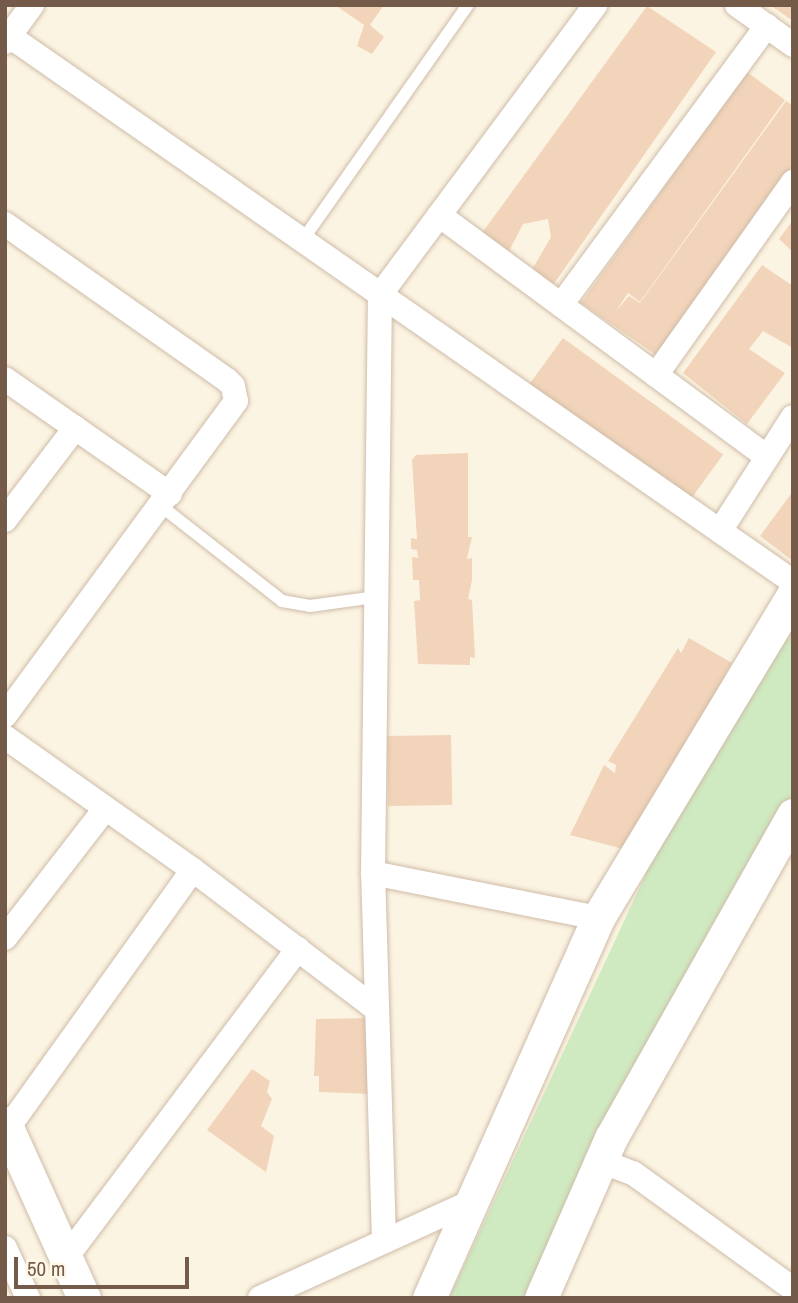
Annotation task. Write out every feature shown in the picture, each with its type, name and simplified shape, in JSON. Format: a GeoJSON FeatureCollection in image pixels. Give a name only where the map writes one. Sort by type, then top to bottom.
{"type":"FeatureCollection","features":[{"type":"Feature","properties":{"kind":"street"},"geometry":{"type":"LineString","coordinates":[[32,5],[7,37],[793,582]]}},
{"type":"Feature","properties":{"kind":"street"},"geometry":{"type":"LineString","coordinates":[[384,1240],[373,873],[380,295],[595,5]]}},
{"type":"Feature","properties":{"kind":"street"},"geometry":{"type":"LineString","coordinates":[[737,5],[793,45]]}},
{"type":"Feature","properties":{"kind":"street"},"geometry":{"type":"LineString","coordinates":[[561,305],[767,26]]}},
{"type":"Feature","properties":{"kind":"street"},"geometry":{"type":"LineString","coordinates":[[656,375],[793,182]]}},
{"type":"Feature","properties":{"kind":"street"},"geometry":{"type":"LineString","coordinates":[[439,215],[766,456]]}},
{"type":"Feature","properties":{"kind":"street"},"geometry":{"type":"LineString","coordinates":[[5,224],[233,386],[233,409],[5,715]]}},
{"type":"Feature","properties":{"kind":"street"},"geometry":{"type":"LineString","coordinates":[[5,379],[75,428],[165,500]]}},
{"type":"Feature","properties":{"kind":"street"},"geometry":{"type":"LineString","coordinates":[[720,531],[793,417]]}},
{"type":"Feature","properties":{"kind":"street"},"geometry":{"type":"LineString","coordinates":[[5,520],[75,428]]}},
{"type":"Feature","properties":{"kind":"street"},"geometry":{"type":"LineString","coordinates":[[429,1298],[598,918],[793,595]]}},
{"type":"Feature","properties":{"kind":"street"},"geometry":{"type":"LineString","coordinates":[[5,737],[193,870],[376,1009]]}},
{"type":"Feature","properties":{"kind":"street"},"geometry":{"type":"LineString","coordinates":[[5,938],[104,808]]}},
{"type":"Feature","properties":{"kind":"street"},"geometry":{"type":"LineString","coordinates":[[541,1298],[601,1161],[789,834]]}},
{"type":"Feature","properties":{"kind":"street"},"geometry":{"type":"LineString","coordinates":[[84,1298],[6,1125],[193,870]]}},
{"type":"Feature","properties":{"kind":"street"},"geometry":{"type":"LineString","coordinates":[[373,873],[598,918]]}},
{"type":"Feature","properties":{"kind":"street"},"geometry":{"type":"LineString","coordinates":[[65,1259],[298,949]]}},
{"type":"Feature","properties":{"kind":"street"},"geometry":{"type":"LineString","coordinates":[[601,1161],[633,1173],[793,1289]]}},
{"type":"Feature","properties":{"kind":"street"},"geometry":{"type":"LineString","coordinates":[[260,1298],[471,1202]]}},
{"type":"Feature","properties":{"kind":"street"},"geometry":{"type":"LineString","coordinates":[[5,1248],[27,1298]]}},
{"type":"Feature","properties":{"kind":"lane"},"geometry":{"type":"LineString","coordinates":[[302,241],[468,5]]}},
{"type":"Feature","properties":{"kind":"lane"},"geometry":{"type":"LineString","coordinates":[[165,500],[282,601],[310,606],[376,597]]}},
{"type":"Feature","properties":{"kind":"green space"},"geometry":{"type":"Polygon","coordinates":[[[793,620],[793,802],[525,1298],[449,1298],[677,807],[793,620]]]}},
{"type":"Feature","properties":{"kind":"building"},"geometry":{"type":"Polygon","coordinates":[[[335,5],[384,5],[370,25],[384,37],[372,54],[357,46],[364,25],[335,5]]]}},
{"type":"Feature","properties":{"kind":"building"},"geometry":{"type":"Polygon","coordinates":[[[770,5],[793,5],[793,21],[770,5]]]}},
{"type":"Feature","properties":{"kind":"building"},"geometry":{"type":"Polygon","coordinates":[[[647,6],[716,52],[553,285],[533,268],[551,237],[548,219],[523,224],[507,255],[479,237],[647,6]]]}},
{"type":"Feature","properties":{"kind":"building"},"geometry":{"type":"Polygon","coordinates":[[[747,72],[785,100],[640,302],[628,293],[616,311],[629,296],[640,303],[786,101],[793,106],[793,165],[656,355],[581,303],[747,72]]]}},
{"type":"Feature","properties":{"kind":"building"},"geometry":{"type":"Polygon","coordinates":[[[793,220],[793,252],[779,239],[793,220]]]}},
{"type":"Feature","properties":{"kind":"building"},"geometry":{"type":"Polygon","coordinates":[[[762,265],[793,286],[793,348],[763,331],[749,349],[785,373],[747,424],[683,373],[762,265]]]}},
{"type":"Feature","properties":{"kind":"building"},"geometry":{"type":"Polygon","coordinates":[[[563,338],[723,454],[688,503],[528,387],[563,338]]]}},
{"type":"Feature","properties":{"kind":"building"},"geometry":{"type":"Polygon","coordinates":[[[468,453],[468,537],[472,537],[467,559],[472,558],[472,580],[468,599],[472,600],[475,658],[470,657],[470,665],[418,664],[414,601],[420,600],[419,580],[413,580],[412,557],[418,558],[417,550],[411,549],[411,538],[417,539],[412,460],[416,455],[468,453]]]}},
{"type":"Feature","properties":{"kind":"building"},"geometry":{"type":"Polygon","coordinates":[[[793,491],[793,561],[760,536],[793,491]]]}},
{"type":"Feature","properties":{"kind":"building"},"geometry":{"type":"Polygon","coordinates":[[[689,638],[732,663],[725,675],[731,679],[631,851],[570,835],[604,765],[615,773],[616,765],[608,761],[678,648],[681,653],[689,638]]]}},
{"type":"Feature","properties":{"kind":"building"},"geometry":{"type":"Polygon","coordinates":[[[451,735],[452,805],[388,806],[387,736],[451,735]]]}},
{"type":"Feature","properties":{"kind":"building"},"geometry":{"type":"Polygon","coordinates":[[[369,1018],[370,1094],[319,1092],[319,1076],[314,1076],[316,1019],[369,1018]]]}},
{"type":"Feature","properties":{"kind":"building"},"geometry":{"type":"Polygon","coordinates":[[[252,1069],[270,1081],[267,1092],[272,1099],[261,1126],[274,1136],[266,1172],[207,1130],[252,1069]]]}}]}
